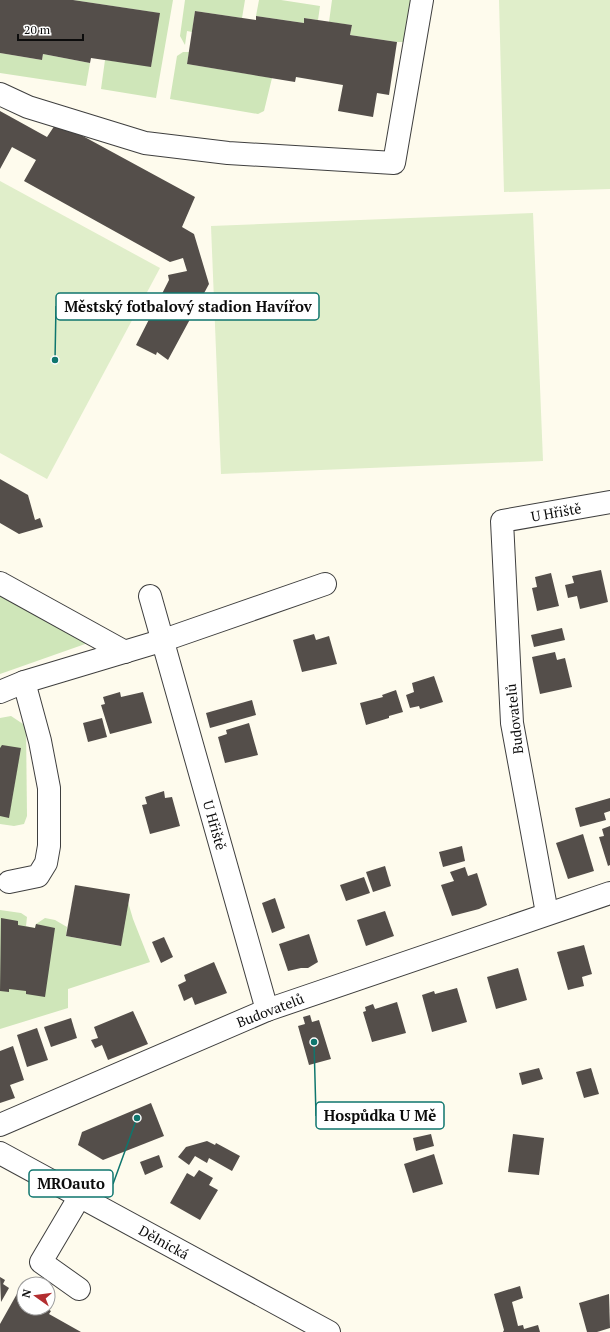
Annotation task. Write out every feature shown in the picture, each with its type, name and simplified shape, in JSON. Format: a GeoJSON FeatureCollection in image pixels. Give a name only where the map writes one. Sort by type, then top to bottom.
{"type":"FeatureCollection","features":[{"type":"Feature","properties":{"kind":"street"},"geometry":{"type":"LineString","coordinates":[[0,94],[28,108],[145,143],[228,153],[394,163],[422,0]]}},
{"type":"Feature","properties":{"kind":"street","name":"U Hřiště"},"geometry":{"type":"LineString","coordinates":[[502,521],[610,502]]}},
{"type":"Feature","properties":{"kind":"street","name":"Budovatelů"},"geometry":{"type":"LineString","coordinates":[[502,521],[512,724],[548,913]]}},
{"type":"Feature","properties":{"kind":"street"},"geometry":{"type":"LineString","coordinates":[[0,583],[125,652]]}},
{"type":"Feature","properties":{"kind":"street"},"geometry":{"type":"LineString","coordinates":[[0,692],[24,682],[164,640],[325,584]]}},
{"type":"Feature","properties":{"kind":"street","name":"U Hřiště"},"geometry":{"type":"LineString","coordinates":[[150,596],[164,640],[267,1010]]}},
{"type":"Feature","properties":{"kind":"street"},"geometry":{"type":"LineString","coordinates":[[9,882],[38,876],[46,863],[48,846],[49,788],[40,742],[24,682]]}},
{"type":"Feature","properties":{"kind":"street","name":"Budovatelů"},"geometry":{"type":"LineString","coordinates":[[0,1125],[267,1010],[610,893]]}},
{"type":"Feature","properties":{"kind":"street","name":"Dělnická"},"geometry":{"type":"LineString","coordinates":[[0,1153],[329,1332]]}},
{"type":"Feature","properties":{"kind":"street"},"geometry":{"type":"LineString","coordinates":[[79,1289],[41,1262],[80,1196]]}},
{"type":"Feature","properties":{"kind":"green space"},"geometry":{"type":"Polygon","coordinates":[[[73,0],[173,0],[156,98],[101,89],[105,60],[151,66],[159,13],[73,0]]]}},
{"type":"Feature","properties":{"kind":"green space"},"geometry":{"type":"Polygon","coordinates":[[[185,0],[245,0],[242,18],[195,11],[192,32],[187,31],[185,45],[180,36],[185,0]]]}},
{"type":"Feature","properties":{"kind":"green space"},"geometry":{"type":"Polygon","coordinates":[[[259,0],[281,0],[320,6],[318,20],[304,18],[304,23],[256,16],[259,0]]]}},
{"type":"Feature","properties":{"kind":"green space"},"geometry":{"type":"Polygon","coordinates":[[[332,0],[416,0],[411,42],[397,42],[350,35],[352,25],[329,22],[332,0]]]}},
{"type":"Feature","properties":{"kind":"green space"},"geometry":{"type":"Polygon","coordinates":[[[499,0],[610,0],[610,189],[504,192],[499,0]]]}},
{"type":"Feature","properties":{"kind":"green space"},"geometry":{"type":"Polygon","coordinates":[[[183,52],[189,52],[187,64],[272,78],[264,111],[258,114],[170,99],[177,56],[183,52]]]}},
{"type":"Feature","properties":{"kind":"green space"},"geometry":{"type":"Polygon","coordinates":[[[0,53],[42,60],[43,54],[90,63],[86,86],[0,73],[0,53]]]}},
{"type":"Feature","properties":{"kind":"green space"},"geometry":{"type":"Polygon","coordinates":[[[0,181],[160,268],[47,479],[0,453],[0,181]]]}},
{"type":"Feature","properties":{"kind":"green space"},"geometry":{"type":"Polygon","coordinates":[[[533,213],[543,461],[221,474],[211,226],[533,213]]]}},
{"type":"Feature","properties":{"kind":"green space"},"geometry":{"type":"Polygon","coordinates":[[[0,589],[88,643],[0,674],[0,589]]]}},
{"type":"Feature","properties":{"kind":"green space"},"geometry":{"type":"Polygon","coordinates":[[[11,716],[26,726],[27,816],[24,824],[14,826],[0,824],[0,718],[11,716]]]}},
{"type":"Feature","properties":{"kind":"green space"},"geometry":{"type":"Polygon","coordinates":[[[128,902],[150,962],[68,989],[68,1008],[0,1029],[0,910],[21,913],[27,917],[26,926],[35,928],[36,924],[45,918],[55,920],[67,927],[66,936],[120,946],[128,902]]]}},
{"type":"Feature","properties":{"kind":"building"},"geometry":{"type":"Polygon","coordinates":[[[0,0],[73,0],[160,13],[151,67],[91,58],[90,63],[43,54],[42,60],[0,53],[0,0]]]}},
{"type":"Feature","properties":{"kind":"building"},"geometry":{"type":"Polygon","coordinates":[[[195,11],[256,20],[256,16],[304,23],[304,18],[352,25],[350,35],[397,42],[389,95],[377,93],[373,117],[338,111],[343,85],[296,77],[295,82],[187,64],[195,11]]]}},
{"type":"Feature","properties":{"kind":"building"},"geometry":{"type":"Polygon","coordinates":[[[0,111],[47,137],[57,122],[195,197],[182,227],[194,234],[209,284],[168,360],[157,352],[156,355],[136,345],[169,280],[168,275],[187,271],[183,258],[170,262],[24,181],[36,160],[12,147],[0,169],[0,111]]]}},
{"type":"Feature","properties":{"kind":"building"},"geometry":{"type":"Polygon","coordinates":[[[0,479],[28,495],[35,520],[40,518],[43,527],[19,534],[0,523],[0,479]]]}},
{"type":"Feature","properties":{"kind":"building"},"geometry":{"type":"Polygon","coordinates":[[[601,570],[608,602],[580,609],[577,596],[568,598],[565,585],[574,583],[572,576],[601,570]]]}},
{"type":"Feature","properties":{"kind":"building"},"geometry":{"type":"Polygon","coordinates":[[[551,573],[559,606],[537,611],[532,588],[537,587],[535,577],[551,573]]]}},
{"type":"Feature","properties":{"kind":"building"},"geometry":{"type":"Polygon","coordinates":[[[562,628],[565,640],[534,647],[531,635],[562,628]]]}},
{"type":"Feature","properties":{"kind":"building"},"geometry":{"type":"Polygon","coordinates":[[[314,634],[316,640],[329,636],[337,664],[302,672],[293,640],[314,634]]]}},
{"type":"Feature","properties":{"kind":"building"},"geometry":{"type":"Polygon","coordinates":[[[555,652],[557,660],[565,658],[572,687],[540,694],[532,657],[555,652]]]}},
{"type":"Feature","properties":{"kind":"building"},"geometry":{"type":"Polygon","coordinates":[[[434,676],[443,702],[420,709],[419,706],[410,708],[406,695],[414,692],[412,683],[434,676]]]}},
{"type":"Feature","properties":{"kind":"building"},"geometry":{"type":"Polygon","coordinates":[[[396,690],[403,712],[366,725],[360,703],[383,697],[382,695],[396,690]]]}},
{"type":"Feature","properties":{"kind":"building"},"geometry":{"type":"Polygon","coordinates":[[[120,692],[121,697],[143,692],[152,723],[110,734],[101,705],[105,704],[103,697],[120,692]]]}},
{"type":"Feature","properties":{"kind":"building"},"geometry":{"type":"Polygon","coordinates":[[[252,700],[256,715],[210,728],[206,713],[252,700]]]}},
{"type":"Feature","properties":{"kind":"building"},"geometry":{"type":"Polygon","coordinates":[[[102,718],[107,737],[88,742],[83,723],[102,718]]]}},
{"type":"Feature","properties":{"kind":"building"},"geometry":{"type":"Polygon","coordinates":[[[249,723],[258,755],[225,763],[218,737],[227,734],[226,730],[249,723]]]}},
{"type":"Feature","properties":{"kind":"building"},"geometry":{"type":"Polygon","coordinates":[[[2,745],[21,748],[9,818],[0,816],[0,748],[2,745]]]}},
{"type":"Feature","properties":{"kind":"building"},"geometry":{"type":"Polygon","coordinates":[[[164,791],[165,798],[172,797],[180,826],[150,834],[142,805],[147,804],[145,797],[164,791]]]}},
{"type":"Feature","properties":{"kind":"building"},"geometry":{"type":"Polygon","coordinates":[[[610,798],[610,811],[604,813],[606,820],[580,827],[575,808],[610,798]]]}},
{"type":"Feature","properties":{"kind":"building"},"geometry":{"type":"Polygon","coordinates":[[[610,826],[610,865],[608,866],[599,837],[604,836],[602,829],[610,826]]]}},
{"type":"Feature","properties":{"kind":"building"},"geometry":{"type":"Polygon","coordinates":[[[583,834],[594,871],[568,879],[556,843],[583,834]]]}},
{"type":"Feature","properties":{"kind":"building"},"geometry":{"type":"Polygon","coordinates":[[[462,846],[465,861],[443,867],[439,852],[462,846]]]}},
{"type":"Feature","properties":{"kind":"building"},"geometry":{"type":"Polygon","coordinates":[[[385,866],[391,886],[373,892],[366,872],[385,866]]]}},
{"type":"Feature","properties":{"kind":"building"},"geometry":{"type":"Polygon","coordinates":[[[465,867],[468,876],[477,873],[487,905],[479,909],[452,916],[441,885],[454,881],[450,872],[465,867]]]}},
{"type":"Feature","properties":{"kind":"building"},"geometry":{"type":"Polygon","coordinates":[[[364,877],[370,893],[346,901],[340,885],[364,877]]]}},
{"type":"Feature","properties":{"kind":"building"},"geometry":{"type":"Polygon","coordinates":[[[75,885],[130,894],[121,946],[66,936],[75,885]]]}},
{"type":"Feature","properties":{"kind":"building"},"geometry":{"type":"Polygon","coordinates":[[[275,898],[285,928],[272,933],[262,903],[275,898]]]}},
{"type":"Feature","properties":{"kind":"building"},"geometry":{"type":"Polygon","coordinates":[[[385,911],[394,936],[366,946],[357,920],[385,911]]]}},
{"type":"Feature","properties":{"kind":"building"},"geometry":{"type":"Polygon","coordinates":[[[1,918],[18,921],[18,925],[35,928],[36,924],[55,928],[45,997],[26,994],[26,991],[9,989],[9,992],[0,991],[1,918]]]}},
{"type":"Feature","properties":{"kind":"building"},"geometry":{"type":"Polygon","coordinates":[[[309,934],[318,962],[308,968],[288,971],[279,944],[309,934]]]}},
{"type":"Feature","properties":{"kind":"building"},"geometry":{"type":"Polygon","coordinates":[[[164,937],[173,957],[161,963],[152,942],[164,937]]]}},
{"type":"Feature","properties":{"kind":"building"},"geometry":{"type":"Polygon","coordinates":[[[584,945],[592,974],[582,977],[584,986],[568,990],[557,952],[584,945]]]}},
{"type":"Feature","properties":{"kind":"building"},"geometry":{"type":"Polygon","coordinates":[[[214,962],[227,993],[195,1005],[192,997],[184,1001],[178,985],[186,981],[184,975],[214,962]]]}},
{"type":"Feature","properties":{"kind":"building"},"geometry":{"type":"Polygon","coordinates":[[[518,968],[527,1000],[496,1009],[487,977],[518,968]]]}},
{"type":"Feature","properties":{"kind":"building"},"geometry":{"type":"Polygon","coordinates":[[[457,988],[467,1022],[432,1032],[422,995],[434,991],[435,994],[457,988]]]}},
{"type":"Feature","properties":{"kind":"building"},"geometry":{"type":"Polygon","coordinates":[[[397,1002],[406,1033],[372,1042],[363,1012],[366,1011],[365,1007],[373,1004],[375,1009],[397,1002]]]}},
{"type":"Feature","properties":{"kind":"building"},"geometry":{"type":"Polygon","coordinates":[[[133,1011],[148,1044],[108,1060],[102,1045],[95,1048],[91,1040],[98,1038],[94,1027],[133,1011]]]}},
{"type":"Feature","properties":{"kind":"building"},"geometry":{"type":"Polygon","coordinates":[[[310,1015],[312,1022],[319,1020],[331,1059],[309,1065],[298,1026],[305,1024],[303,1017],[310,1015]]]}},
{"type":"Feature","properties":{"kind":"building"},"geometry":{"type":"Polygon","coordinates":[[[71,1018],[77,1038],[51,1047],[44,1027],[71,1018]]]}},
{"type":"Feature","properties":{"kind":"building"},"geometry":{"type":"Polygon","coordinates":[[[37,1028],[48,1060],[27,1067],[17,1035],[37,1028]]]}},
{"type":"Feature","properties":{"kind":"building"},"geometry":{"type":"Polygon","coordinates":[[[13,1046],[24,1080],[10,1085],[15,1098],[0,1103],[0,1051],[13,1046]]]}},
{"type":"Feature","properties":{"kind":"building"},"geometry":{"type":"Polygon","coordinates":[[[539,1068],[543,1079],[522,1085],[519,1073],[539,1068]]]}},
{"type":"Feature","properties":{"kind":"building"},"geometry":{"type":"Polygon","coordinates":[[[591,1068],[599,1094],[584,1098],[576,1072],[591,1068]]]}},
{"type":"Feature","properties":{"kind":"building"},"geometry":{"type":"Polygon","coordinates":[[[151,1103],[164,1136],[103,1160],[78,1145],[82,1132],[151,1103]]]}},
{"type":"Feature","properties":{"kind":"building"},"geometry":{"type":"Polygon","coordinates":[[[431,1134],[434,1146],[416,1151],[413,1138],[431,1134]]]}},
{"type":"Feature","properties":{"kind":"building"},"geometry":{"type":"Polygon","coordinates":[[[513,1134],[544,1138],[539,1175],[508,1172],[513,1134]]]}},
{"type":"Feature","properties":{"kind":"building"},"geometry":{"type":"Polygon","coordinates":[[[207,1141],[215,1145],[216,1143],[240,1156],[232,1171],[209,1158],[207,1163],[195,1156],[189,1165],[178,1157],[186,1147],[207,1141]]]}},
{"type":"Feature","properties":{"kind":"building"},"geometry":{"type":"Polygon","coordinates":[[[434,1154],[443,1184],[413,1193],[404,1164],[434,1154]]]}},
{"type":"Feature","properties":{"kind":"building"},"geometry":{"type":"Polygon","coordinates":[[[159,1155],[163,1167],[145,1175],[140,1162],[159,1155]]]}},
{"type":"Feature","properties":{"kind":"building"},"geometry":{"type":"Polygon","coordinates":[[[199,1170],[213,1178],[209,1185],[218,1190],[200,1220],[170,1203],[187,1173],[194,1177],[199,1170]]]}},
{"type":"Feature","properties":{"kind":"building"},"geometry":{"type":"Polygon","coordinates":[[[0,1277],[5,1280],[3,1284],[9,1288],[1,1302],[0,1277]]]}},
{"type":"Feature","properties":{"kind":"building"},"geometry":{"type":"Polygon","coordinates":[[[520,1286],[523,1298],[512,1302],[518,1326],[523,1325],[524,1329],[538,1325],[540,1332],[503,1332],[504,1330],[494,1294],[520,1286]]]}},
{"type":"Feature","properties":{"kind":"building"},"geometry":{"type":"Polygon","coordinates":[[[609,1294],[610,1328],[597,1332],[587,1332],[579,1303],[609,1294]]]}},
{"type":"Feature","properties":{"kind":"building"},"geometry":{"type":"Polygon","coordinates":[[[16,1296],[16,1316],[53,1316],[81,1332],[0,1332],[0,1324],[16,1296]]]}},
{"type":"Feature","properties":{"kind":"place","name":"Městský fotbalový stadion Havířov"},"geometry":{"type":"Point","coordinates":[55,360]}},
{"type":"Feature","properties":{"kind":"place","name":"Hospůdka U Mě"},"geometry":{"type":"Point","coordinates":[314,1042]}},
{"type":"Feature","properties":{"kind":"place","name":"MROauto"},"geometry":{"type":"Point","coordinates":[137,1118]}}]}
